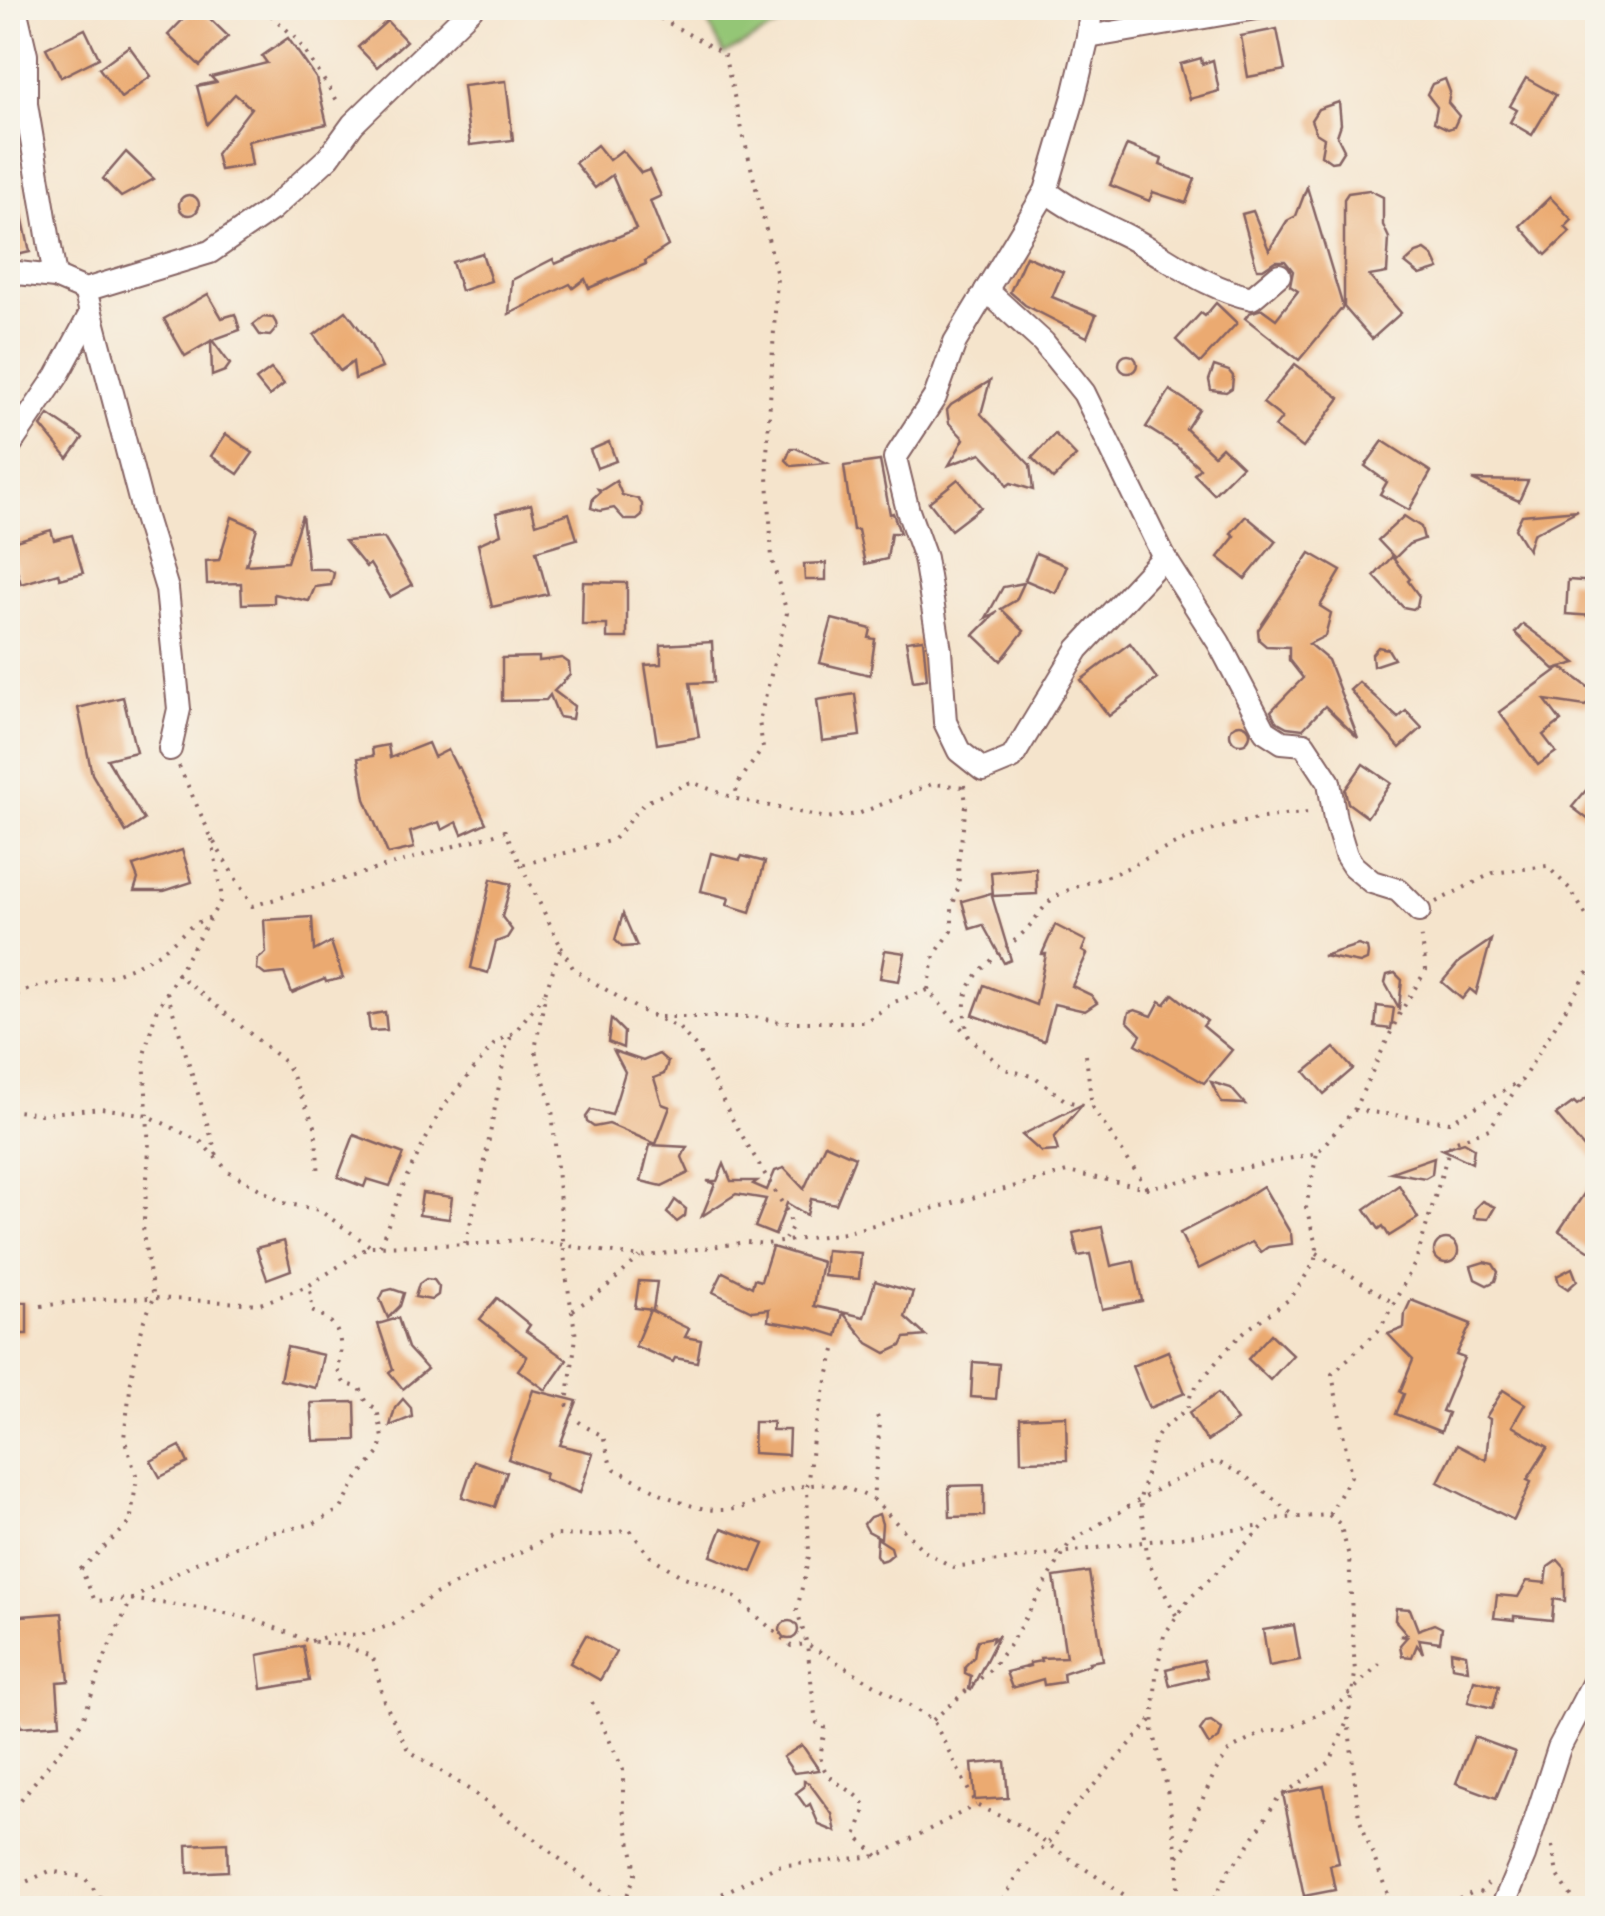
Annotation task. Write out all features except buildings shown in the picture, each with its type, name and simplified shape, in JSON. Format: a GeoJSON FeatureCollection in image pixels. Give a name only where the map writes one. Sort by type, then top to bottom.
{"type":"FeatureCollection","features":[{"type":"Feature","properties":{"kind":"street"},"geometry":{"type":"LineString","coordinates":[[15,8],[26,55],[26,104],[56,277]]}},
{"type":"Feature","properties":{"kind":"street"},"geometry":{"type":"LineString","coordinates":[[8,448],[56,376],[88,302],[210,252],[272,209],[329,156],[352,124],[472,8]]}},
{"type":"Feature","properties":{"kind":"street"},"geometry":{"type":"LineString","coordinates":[[1091,8],[1088,38],[1046,191],[955,342],[935,397],[896,458],[908,511],[925,558],[940,650],[945,722],[958,751],[983,770],[1012,758],[1078,649],[1164,557]]}},
{"type":"Feature","properties":{"kind":"street"},"geometry":{"type":"LineString","coordinates":[[1088,38],[1257,8]]}},
{"type":"Feature","properties":{"kind":"street"},"geometry":{"type":"LineString","coordinates":[[1046,191],[1068,209],[1127,236],[1223,292],[1252,298],[1280,275]]}},
{"type":"Feature","properties":{"kind":"street"},"geometry":{"type":"LineString","coordinates":[[8,272],[56,277],[88,302],[142,511],[167,589],[179,710],[170,748]]}},
{"type":"Feature","properties":{"kind":"street"},"geometry":{"type":"LineString","coordinates":[[986,290],[1043,342],[1084,392],[1164,557],[1219,643],[1266,731],[1282,742],[1304,744],[1329,782],[1346,855],[1353,866],[1372,882],[1398,890],[1418,911]]}},
{"type":"Feature","properties":{"kind":"street"},"geometry":{"type":"LineString","coordinates":[[1502,1908],[1559,1748],[1598,1674]]}},
{"type":"Feature","properties":{"kind":"path"},"geometry":{"type":"LineString","coordinates":[[264,8],[297,39],[352,124]]}},
{"type":"Feature","properties":{"kind":"path"},"geometry":{"type":"LineString","coordinates":[[642,8],[724,54],[777,276],[767,455],[772,560],[787,613],[759,720],[763,748],[736,786],[737,800]]}},
{"type":"Feature","properties":{"kind":"path"},"geometry":{"type":"LineString","coordinates":[[170,748],[212,839],[252,906],[505,831],[574,968],[678,1028],[697,1048],[731,1117],[788,1212],[792,1227],[785,1240]]}},
{"type":"Feature","properties":{"kind":"path"},"geometry":{"type":"LineString","coordinates":[[928,990],[935,954],[952,931],[952,908],[959,885],[966,806],[958,751]]}},
{"type":"Feature","properties":{"kind":"path"},"geometry":{"type":"LineString","coordinates":[[520,865],[612,840],[644,802],[691,782],[737,800],[826,818],[858,814],[932,784],[964,786]]}},
{"type":"Feature","properties":{"kind":"path"},"geometry":{"type":"LineString","coordinates":[[969,1037],[964,1021],[966,990],[982,966],[1027,930],[1036,915],[1055,898],[1180,842],[1228,827],[1277,814],[1334,811]]}},
{"type":"Feature","properties":{"kind":"path"},"geometry":{"type":"LineString","coordinates":[[212,839],[222,898],[156,1011],[144,1055],[149,1150],[143,1234],[154,1298],[144,1320],[132,1372],[124,1438],[136,1478],[130,1523],[81,1569],[95,1600],[208,1609],[255,1620],[309,1642],[343,1645],[373,1657],[384,1701],[408,1750],[470,1790],[623,1908],[635,1875],[622,1809],[623,1770],[592,1702]]}},
{"type":"Feature","properties":{"kind":"path"},"geometry":{"type":"LineString","coordinates":[[1176,1616],[1148,1561],[1140,1498],[1154,1442],[1162,1429],[1188,1408],[1191,1394],[1245,1331],[1291,1298],[1316,1260],[1306,1207],[1316,1153],[1354,1110],[1400,1012],[1426,970],[1418,911],[1494,873],[1546,866],[1570,889],[1598,935]]}},
{"type":"Feature","properties":{"kind":"path"},"geometry":{"type":"LineString","coordinates":[[8,1000],[25,989],[55,981],[94,980],[146,961],[168,947],[189,925],[211,917]]}},
{"type":"Feature","properties":{"kind":"path"},"geometry":{"type":"LineString","coordinates":[[561,947],[546,990],[535,1050],[552,1108],[566,1275],[576,1337],[567,1403],[569,1413],[603,1436],[615,1469],[666,1498],[692,1506],[737,1509],[783,1491],[832,1482],[873,1498],[924,1550],[953,1567],[1264,1526]]}},
{"type":"Feature","properties":{"kind":"path"},"geometry":{"type":"LineString","coordinates":[[1328,1516],[1351,1476],[1332,1374],[1380,1329],[1416,1261],[1451,1143],[1490,1128],[1598,956]]}},
{"type":"Feature","properties":{"kind":"path"},"geometry":{"type":"LineString","coordinates":[[176,974],[286,1063],[315,1126],[319,1176]]}},
{"type":"Feature","properties":{"kind":"path"},"geometry":{"type":"LineString","coordinates":[[465,1244],[507,1043],[546,990]]}},
{"type":"Feature","properties":{"kind":"path"},"geometry":{"type":"LineString","coordinates":[[656,1017],[865,1022],[894,1002],[928,990]]}},
{"type":"Feature","properties":{"kind":"path"},"geometry":{"type":"LineString","coordinates":[[928,990],[969,1037],[1004,1069],[1035,1077],[1066,1101],[1092,1108]]}},
{"type":"Feature","properties":{"kind":"path"},"geometry":{"type":"LineString","coordinates":[[167,992],[220,1163]]}},
{"type":"Feature","properties":{"kind":"path"},"geometry":{"type":"LineString","coordinates":[[380,1246],[407,1176],[442,1108],[496,1042],[515,1032]]}},
{"type":"Feature","properties":{"kind":"path"},"geometry":{"type":"LineString","coordinates":[[1086,1055],[1092,1108],[1146,1188]]}},
{"type":"Feature","properties":{"kind":"path"},"geometry":{"type":"LineString","coordinates":[[1354,1110],[1450,1122],[1522,1080]]}},
{"type":"Feature","properties":{"kind":"path"},"geometry":{"type":"LineString","coordinates":[[8,1110],[41,1114],[101,1108],[146,1114],[200,1142],[228,1171],[284,1203],[319,1210],[370,1246]]}},
{"type":"Feature","properties":{"kind":"path"},"geometry":{"type":"LineString","coordinates":[[40,1306],[154,1298],[260,1304],[308,1286],[370,1246],[525,1239],[640,1257],[844,1233],[1067,1172],[1146,1188],[1316,1153]]}},
{"type":"Feature","properties":{"kind":"path"},"geometry":{"type":"LineString","coordinates":[[1317,1253],[1394,1303]]}},
{"type":"Feature","properties":{"kind":"path"},"geometry":{"type":"LineString","coordinates":[[573,1310],[640,1257]]}},
{"type":"Feature","properties":{"kind":"path"},"geometry":{"type":"LineString","coordinates":[[8,1816],[82,1722],[108,1649],[131,1600],[191,1565],[270,1533],[313,1524],[341,1509],[357,1479],[380,1452],[383,1438],[377,1409],[367,1403],[360,1388],[344,1384],[338,1369],[341,1333],[324,1315],[311,1311],[308,1286]]}},
{"type":"Feature","properties":{"kind":"path"},"geometry":{"type":"LineString","coordinates":[[835,1350],[814,1432],[807,1487],[810,1556],[797,1610],[807,1644],[815,1715],[817,1723],[825,1727],[821,1760],[828,1776],[860,1796],[866,1807],[856,1836],[878,1856]]}},
{"type":"Feature","properties":{"kind":"path"},"geometry":{"type":"LineString","coordinates":[[873,1498],[878,1416]]}},
{"type":"Feature","properties":{"kind":"path"},"geometry":{"type":"LineString","coordinates":[[933,1720],[1001,1657],[1070,1542],[1140,1498],[1216,1461],[1245,1476],[1297,1518]]}},
{"type":"Feature","properties":{"kind":"path"},"geometry":{"type":"LineString","coordinates":[[1178,1908],[1177,1857],[1153,1730],[1156,1675],[1164,1635],[1188,1600],[1272,1519],[1328,1516],[1340,1524],[1349,1556],[1354,1638],[1348,1718],[1330,1762],[1278,1798],[1230,1868],[1210,1908]]}},
{"type":"Feature","properties":{"kind":"path"},"geometry":{"type":"LineString","coordinates":[[309,1642],[394,1624],[437,1593],[555,1535],[594,1536],[630,1530],[650,1556],[681,1576],[736,1598],[791,1646],[807,1644],[933,1720],[976,1806],[1018,1825],[1144,1908]]}},
{"type":"Feature","properties":{"kind":"path"},"geometry":{"type":"LineString","coordinates":[[1177,1857],[1187,1845],[1194,1818],[1230,1750],[1266,1731],[1286,1729],[1338,1705],[1382,1661]]}},
{"type":"Feature","properties":{"kind":"path"},"geometry":{"type":"LineString","coordinates":[[984,1908],[1002,1900],[1064,1819],[1154,1717]]}},
{"type":"Feature","properties":{"kind":"path"},"geometry":{"type":"LineString","coordinates":[[1348,1718],[1359,1818],[1394,1908]]}},
{"type":"Feature","properties":{"kind":"path"},"geometry":{"type":"LineString","coordinates":[[694,1908],[777,1866],[878,1856],[976,1806]]}},
{"type":"Feature","properties":{"kind":"path"},"geometry":{"type":"LineString","coordinates":[[1534,1822],[1554,1850],[1557,1874],[1579,1908]]}},
{"type":"Feature","properties":{"kind":"path"},"geometry":{"type":"LineString","coordinates":[[8,1890],[50,1870],[84,1877],[110,1908]]}},
{"type":"Feature","properties":{"kind":"path"},"geometry":{"type":"LineString","coordinates":[[1440,1908],[1482,1888]]}},
{"type":"Feature","properties":{"kind":"green space"},"geometry":{"type":"Polygon","coordinates":[[[701,8],[814,8],[724,54],[701,8]]]}}]}
